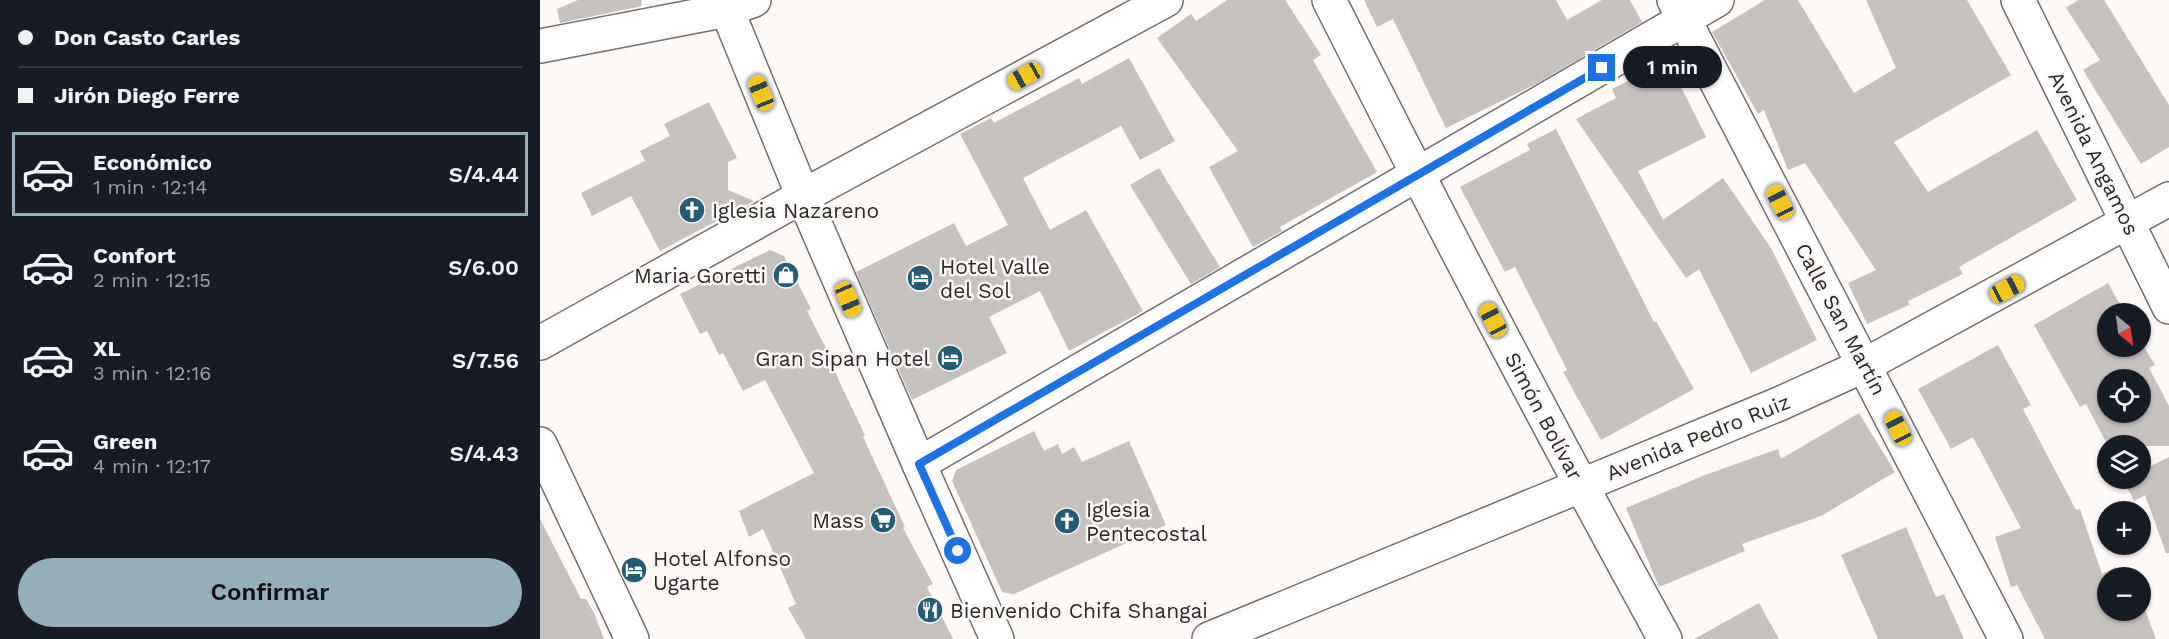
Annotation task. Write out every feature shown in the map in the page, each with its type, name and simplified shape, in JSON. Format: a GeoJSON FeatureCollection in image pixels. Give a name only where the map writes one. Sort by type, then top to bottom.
{"type":"FeatureCollection","features":[{"type":"Feature","properties":{"kind":"street"},"geometry":{"type":"LineString","coordinates":[[540,344],[803,196],[1166,0]]}},
{"type":"Feature","properties":{"kind":"street","name":"Simón Bolívar"},"geometry":{"type":"LineString","coordinates":[[1329,0],[1417,176],[1665,639]]}},
{"type":"Feature","properties":{"kind":"street"},"geometry":{"type":"LineString","coordinates":[[919,464],[1417,176],[1679,10],[1717,0]]}},
{"type":"Feature","properties":{"kind":"street","name":"Avenida Angamos"},"geometry":{"type":"LineString","coordinates":[[2018,0],[2169,307]]}},
{"type":"Feature","properties":{"kind":"street"},"geometry":{"type":"LineString","coordinates":[[540,46],[735,3],[803,196],[997,639]]}},
{"type":"Feature","properties":{"kind":"street","name":"Calle San Martín"},"geometry":{"type":"LineString","coordinates":[[1679,10],[2006,639]]}},
{"type":"Feature","properties":{"kind":"street","name":"Avenida Pedro Ruiz"},"geometry":{"type":"LineString","coordinates":[[1209,639],[1779,404],[1865,365],[2169,199]]}},
{"type":"Feature","properties":{"kind":"street"},"geometry":{"type":"LineString","coordinates":[[540,444],[632,639]]}},
{"type":"Feature","properties":{"kind":"building"},"geometry":{"type":"Polygon","coordinates":[[[578,0],[641,0],[642,6],[560,23],[557,9],[578,0]]]}},
{"type":"Feature","properties":{"kind":"building"},"geometry":{"type":"Polygon","coordinates":[[[1227,0],[1285,0],[1321,55],[1313,60],[1377,172],[1280,227],[1282,231],[1253,247],[1209,167],[1238,151],[1157,38],[1191,14],[1196,21],[1227,0]]]}},
{"type":"Feature","properties":{"kind":"building"},"geometry":{"type":"Polygon","coordinates":[[[1364,0],[1556,0],[1567,20],[1602,0],[1630,0],[1642,22],[1536,84],[1446,128],[1393,19],[1377,27],[1364,0]]]}},
{"type":"Feature","properties":{"kind":"building"},"geometry":{"type":"Polygon","coordinates":[[[1765,0],[1798,0],[1854,93],[1896,68],[1866,0],[1967,0],[2011,75],[1894,142],[1928,192],[2037,130],[2077,200],[1959,267],[1963,274],[1908,301],[1909,305],[1867,324],[1848,283],[1876,270],[1805,163],[1788,170],[1764,110],[1758,114],[1712,32],[1765,0]]]}},
{"type":"Feature","properties":{"kind":"building"},"geometry":{"type":"Polygon","coordinates":[[[2078,0],[2104,0],[2169,105],[2169,147],[2141,164],[2083,70],[2100,60],[2066,8],[2078,0]]]}},
{"type":"Feature","properties":{"kind":"building"},"geometry":{"type":"Polygon","coordinates":[[[1129,58],[1175,141],[1140,160],[1121,126],[1023,178],[1050,230],[1086,210],[1143,311],[1069,351],[1040,291],[989,317],[1007,353],[912,400],[856,272],[954,223],[966,246],[1008,225],[960,134],[991,118],[994,123],[1079,78],[1082,84],[1129,58]]]}},
{"type":"Feature","properties":{"kind":"building"},"geometry":{"type":"Polygon","coordinates":[[[1668,61],[1706,137],[1638,171],[1663,220],[1723,178],[1771,248],[1817,340],[1751,373],[1699,269],[1686,278],[1576,119],[1616,98],[1612,89],[1668,61]]]}},
{"type":"Feature","properties":{"kind":"building"},"geometry":{"type":"Polygon","coordinates":[[[709,102],[737,158],[728,162],[728,190],[754,201],[660,251],[631,196],[592,216],[581,193],[645,161],[640,151],[670,136],[664,124],[709,102]]]}},
{"type":"Feature","properties":{"kind":"building"},"geometry":{"type":"Polygon","coordinates":[[[1556,129],[1654,322],[1656,321],[1694,389],[1601,440],[1563,372],[1567,370],[1515,267],[1505,272],[1460,187],[1530,150],[1527,144],[1556,129]]]}},
{"type":"Feature","properties":{"kind":"building"},"geometry":{"type":"Polygon","coordinates":[[[1159,168],[1220,267],[1191,284],[1130,185],[1159,168]]]}},
{"type":"Feature","properties":{"kind":"building"},"geometry":{"type":"Polygon","coordinates":[[[770,250],[784,256],[811,309],[807,311],[834,364],[832,365],[865,435],[863,437],[905,527],[903,528],[933,584],[927,587],[953,639],[806,639],[788,608],[796,604],[763,529],[749,537],[739,511],[814,473],[765,380],[743,391],[723,353],[719,355],[707,331],[700,334],[680,294],[770,250]]]}},
{"type":"Feature","properties":{"kind":"building"},"geometry":{"type":"Polygon","coordinates":[[[2108,283],[2119,303],[2097,303],[2097,357],[2150,357],[2155,365],[2150,369],[2097,369],[2097,423],[2151,423],[2151,372],[2169,406],[2169,446],[2151,446],[2151,435],[2102,435],[2086,404],[2080,407],[2034,325],[2108,283]]]}},
{"type":"Feature","properties":{"kind":"building"},"geometry":{"type":"Polygon","coordinates":[[[1998,345],[2031,405],[2023,409],[2076,510],[2080,509],[2100,567],[2097,567],[2097,621],[2149,621],[2156,639],[2045,639],[2017,585],[2011,587],[1995,537],[2021,528],[1973,437],[1951,449],[1918,389],[1998,345]]]}},
{"type":"Feature","properties":{"kind":"building"},"geometry":{"type":"Polygon","coordinates":[[[1859,413],[1895,472],[1821,516],[1742,544],[1745,551],[1659,587],[1626,508],[1705,475],[1778,449],[1781,459],[1859,413]]]}},
{"type":"Feature","properties":{"kind":"building","name":"Iglesia Pentecostal"},"geometry":{"type":"Polygon","coordinates":[[[1034,431],[1044,451],[1058,444],[1062,454],[1074,447],[1082,462],[1129,441],[1166,525],[1014,594],[1002,592],[952,481],[956,470],[1034,431]]]}},
{"type":"Feature","properties":{"kind":"building"},"geometry":{"type":"Polygon","coordinates":[[[2169,457],[2169,553],[2166,553],[2151,512],[2151,501],[2147,501],[2145,495],[2134,501],[2128,489],[2151,489],[2151,466],[2169,457]]]}},
{"type":"Feature","properties":{"kind":"building"},"geometry":{"type":"Polygon","coordinates":[[[540,519],[581,599],[586,599],[594,613],[604,639],[540,639],[540,519]]]}},
{"type":"Feature","properties":{"kind":"building"},"geometry":{"type":"Polygon","coordinates":[[[1906,527],[1936,597],[1944,594],[1964,639],[1878,639],[1841,555],[1906,527]]]}},
{"type":"Feature","properties":{"kind":"building"},"geometry":{"type":"Polygon","coordinates":[[[1759,603],[1779,639],[1694,639],[1759,603]]]}},
{"type":"Feature","properties":{"kind":"place","name":"Iglesia Nazareno"},"geometry":{"type":"Point","coordinates":[692,210]}},
{"type":"Feature","properties":{"kind":"place","name":"Maria Goretti"},"geometry":{"type":"Point","coordinates":[786,275]}},
{"type":"Feature","properties":{"kind":"place","name":"Hotel Valle del Sol"},"geometry":{"type":"Point","coordinates":[920,278]}},
{"type":"Feature","properties":{"kind":"place","name":"Gran Sipan Hotel"},"geometry":{"type":"Point","coordinates":[950,358]}},
{"type":"Feature","properties":{"kind":"place","name":"Mass"},"geometry":{"type":"Point","coordinates":[883,520]}},
{"type":"Feature","properties":{"kind":"place","name":"Iglesia Pentecostal"},"geometry":{"type":"Point","coordinates":[1067,521]}},
{"type":"Feature","properties":{"kind":"place","name":"Hotel Alfonso Ugarte"},"geometry":{"type":"Point","coordinates":[634,570]}},
{"type":"Feature","properties":{"kind":"place","name":"Bienvenido Chifa Shangai"},"geometry":{"type":"Point","coordinates":[930,610]}},
{"type":"Feature","properties":{"kind":"route"},"geometry":{"type":"LineString","coordinates":[[958,551],[919,464],[1602,68]]}}]}
